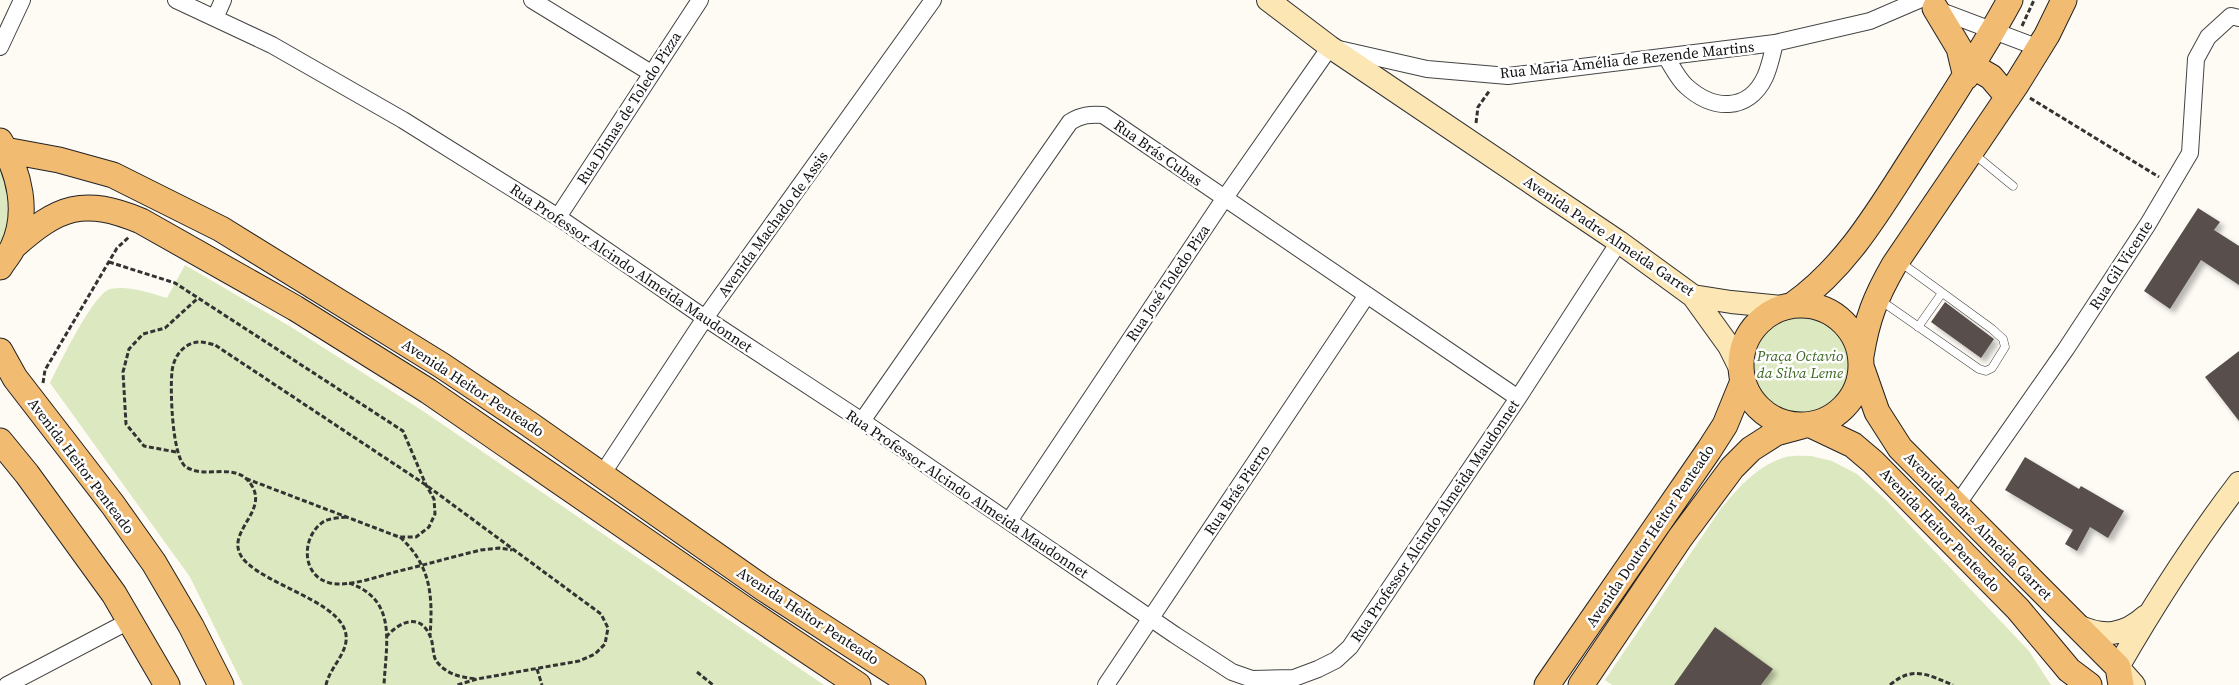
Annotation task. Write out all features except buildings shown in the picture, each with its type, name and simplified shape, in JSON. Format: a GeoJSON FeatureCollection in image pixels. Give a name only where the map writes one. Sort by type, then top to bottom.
{"type":"FeatureCollection","features":[{"type":"Feature","properties":{"kind":"main road"},"geometry":{"type":"LineString","coordinates":[[2010,0],[1969,71],[1861,238],[1829,276],[1788,306],[1768,315],[1755,326],[1746,341],[1742,355],[1742,376],[1753,402],[1766,415],[1781,423],[1807,426],[1836,415],[1849,403],[1858,387],[1867,323],[1876,297],[1897,260],[2039,48],[2064,0]]}},
{"type":"Feature","properties":{"kind":"main road"},"geometry":{"type":"LineString","coordinates":[[1924,3],[1959,48],[1969,71]]}},
{"type":"Feature","properties":{"kind":"main road"},"geometry":{"type":"LineString","coordinates":[[1969,71],[1991,77],[2011,92]]}},
{"type":"Feature","properties":{"kind":"main road"},"geometry":{"type":"LineString","coordinates":[[2,145],[19,182],[22,204],[20,226],[6,257]]}},
{"type":"Feature","properties":{"kind":"main road","name":"Avenida Heitor Penteado"},"geometry":{"type":"LineString","coordinates":[[2,145],[113,175],[221,229],[441,365],[529,424],[600,476],[763,588],[913,685]]}},
{"type":"Feature","properties":{"kind":"main road","name":"Avenida Heitor Penteado"},"geometry":{"type":"LineString","coordinates":[[6,257],[32,230],[54,216],[74,208],[94,207],[117,211],[142,221],[295,308],[428,391],[858,685]]}},
{"type":"Feature","properties":{"kind":"main road"},"geometry":{"type":"LineString","coordinates":[[1788,306],[1824,309],[1842,320],[1854,336],[1862,362]]}},
{"type":"Feature","properties":{"kind":"main road","name":"Avenida Heitor Penteado"},"geometry":{"type":"LineString","coordinates":[[0,351],[15,378],[154,563],[191,626],[221,685]]}},
{"type":"Feature","properties":{"kind":"main road","name":"Avenida Padre Almeida Garret"},"geometry":{"type":"LineString","coordinates":[[1862,362],[1877,412],[1900,448],[2076,625],[2125,679]]}},
{"type":"Feature","properties":{"kind":"main road","name":"Avenida Doutor Heitor Penteado"},"geometry":{"type":"LineString","coordinates":[[1547,685],[1725,425],[1742,376]]}},
{"type":"Feature","properties":{"kind":"main road","name":"Avenida Heitor Penteado"},"geometry":{"type":"LineString","coordinates":[[1807,426],[1853,445],[1873,462],[2018,609],[2053,650]]}},
{"type":"Feature","properties":{"kind":"main road","name":"Avenida Doutor Heitor Penteado"},"geometry":{"type":"LineString","coordinates":[[1581,685],[1680,538],[1732,468],[1751,449],[1776,434],[1807,426]]}},
{"type":"Feature","properties":{"kind":"main road"},"geometry":{"type":"LineString","coordinates":[[0,441],[68,531],[131,620],[167,685]]}},
{"type":"Feature","properties":{"kind":"main road"},"geometry":{"type":"LineString","coordinates":[[2053,650],[2072,685]]}},
{"type":"Feature","properties":{"kind":"main road"},"geometry":{"type":"LineString","coordinates":[[2053,650],[2069,670],[2089,685]]}},
{"type":"Feature","properties":{"kind":"street"},"geometry":{"type":"LineString","coordinates":[[0,47],[22,0]]}},
{"type":"Feature","properties":{"kind":"street","name":"Rua Professor Alcindo Almeida Maudonnet"},"geometry":{"type":"LineString","coordinates":[[176,0],[272,45],[403,120],[558,217],[705,318],[862,421],[1151,619],[1232,672],[1252,680],[1294,678],[1336,660],[1350,647],[1518,398],[1619,242]]}},
{"type":"Feature","properties":{"kind":"street"},"geometry":{"type":"LineString","coordinates":[[215,18],[223,0]]}},
{"type":"Feature","properties":{"kind":"street"},"geometry":{"type":"LineString","coordinates":[[532,0],[652,73]]}},
{"type":"Feature","properties":{"kind":"street","name":"Rua Dimas de Toledo Pizza"},"geometry":{"type":"LineString","coordinates":[[558,217],[700,0]]}},
{"type":"Feature","properties":{"kind":"street","name":"Avenida Machado de Assis"},"geometry":{"type":"LineString","coordinates":[[600,476],[705,318],[933,0]]}},
{"type":"Feature","properties":{"kind":"street","name":"Avenida Padre Almeida Garret"},"geometry":{"type":"LineString","coordinates":[[1268,0],[1330,47],[1619,242],[1693,296],[1731,302],[1788,306]]}},
{"type":"Feature","properties":{"kind":"street"},"geometry":{"type":"LineString","coordinates":[[1924,3],[2039,48]]}},
{"type":"Feature","properties":{"kind":"street","name":"Rua Maria Amélia de Rezende Martins"},"geometry":{"type":"LineString","coordinates":[[1330,47],[1427,69],[1500,76],[1775,43],[1870,21],[1924,3]]}},
{"type":"Feature","properties":{"kind":"street","name":"Rua Gil Vicente"},"geometry":{"type":"LineString","coordinates":[[1957,505],[2066,349],[2148,224],[2190,153],[2196,58],[2208,37],[2231,16],[2239,18]]}},
{"type":"Feature","properties":{"kind":"street"},"geometry":{"type":"LineString","coordinates":[[1666,57],[1684,85],[1708,102],[1729,106],[1750,96],[1764,77],[1775,43]]}},
{"type":"Feature","properties":{"kind":"street","name":"Rua José Toledo Piza"},"geometry":{"type":"LineString","coordinates":[[1009,521],[1224,199],[1330,47]]}},
{"type":"Feature","properties":{"kind":"street","name":"Rua Brás Cubas"},"geometry":{"type":"LineString","coordinates":[[862,421],[1070,122],[1079,116],[1090,114],[1103,115],[1518,398]]}},
{"type":"Feature","properties":{"kind":"street","name":"Rua Brás Pierro"},"geometry":{"type":"LineString","coordinates":[[1106,685],[1368,295]]}},
{"type":"Feature","properties":{"kind":"street"},"geometry":{"type":"LineString","coordinates":[[1693,296],[1729,346],[1742,376]]}},
{"type":"Feature","properties":{"kind":"street"},"geometry":{"type":"LineString","coordinates":[[2125,679],[2149,614],[2198,537],[2239,483]]}},
{"type":"Feature","properties":{"kind":"street"},"geometry":{"type":"LineString","coordinates":[[2076,625],[2090,632],[2113,633],[2136,625],[2149,614]]}},
{"type":"Feature","properties":{"kind":"street"},"geometry":{"type":"LineString","coordinates":[[7,685],[131,620]]}},
{"type":"Feature","properties":{"kind":"lane"},"geometry":{"type":"LineString","coordinates":[[1971,152],[2013,186]]}},
{"type":"Feature","properties":{"kind":"lane"},"geometry":{"type":"LineString","coordinates":[[1876,297],[1979,369],[1986,371],[1992,368],[2004,347],[2003,340],[1897,260]]}},
{"type":"Feature","properties":{"kind":"lane"},"geometry":{"type":"LineString","coordinates":[[1918,326],[1942,293]]}},
{"type":"Feature","properties":{"kind":"path"},"geometry":{"type":"LineString","coordinates":[[1474,144],[1478,107],[1500,76]]}},
{"type":"Feature","properties":{"kind":"path"},"geometry":{"type":"LineString","coordinates":[[2011,92],[2161,178]]}},
{"type":"Feature","properties":{"kind":"path"},"geometry":{"type":"LineString","coordinates":[[43,382],[45,370],[117,248],[126,238],[135,235]]}},
{"type":"Feature","properties":{"kind":"path"},"geometry":{"type":"LineString","coordinates":[[109,262],[175,283],[403,431],[434,499],[435,514],[429,527],[416,537],[399,537]]}},
{"type":"Feature","properties":{"kind":"path"},"geometry":{"type":"LineString","coordinates":[[176,452],[144,446],[126,424],[123,372],[129,349],[143,334],[165,328],[198,298]]}},
{"type":"Feature","properties":{"kind":"path"},"geometry":{"type":"LineString","coordinates":[[457,685],[477,679],[579,661],[596,654],[604,644],[608,628],[601,614],[426,485],[215,346],[200,342],[186,347],[175,356],[172,372],[176,452],[180,461],[186,467],[199,472],[233,472],[399,537],[412,548],[423,565],[432,598],[430,636],[436,661],[445,670],[457,677],[477,679]]}},
{"type":"Feature","properties":{"kind":"path"},"geometry":{"type":"LineString","coordinates":[[246,478],[253,487],[257,501],[253,512],[242,526],[239,535],[240,554],[246,562],[262,573],[333,613],[343,626],[347,637],[345,647],[328,676],[326,685]]}},
{"type":"Feature","properties":{"kind":"path"},"geometry":{"type":"LineString","coordinates":[[346,516],[324,521],[313,532],[307,544],[308,561],[316,574],[330,583],[349,582],[481,550],[499,548],[513,550]]}},
{"type":"Feature","properties":{"kind":"path"},"geometry":{"type":"LineString","coordinates":[[349,582],[363,587],[372,594],[382,609],[386,637],[384,685]]}},
{"type":"Feature","properties":{"kind":"path"},"geometry":{"type":"LineString","coordinates":[[386,637],[394,628],[404,622],[416,622],[430,636]]}},
{"type":"Feature","properties":{"kind":"path"},"geometry":{"type":"LineString","coordinates":[[537,669],[542,685]]}},
{"type":"Feature","properties":{"kind":"path"},"geometry":{"type":"LineString","coordinates":[[697,672],[713,685]]}},
{"type":"Feature","properties":{"kind":"path"},"geometry":{"type":"LineString","coordinates":[[1890,685],[1910,673],[1926,675],[1953,685]]}},
{"type":"Feature","properties":{"kind":"green space"},"geometry":{"type":"Polygon","coordinates":[[[0,159],[13,198],[10,229],[0,251],[0,159]]]}},
{"type":"Feature","properties":{"kind":"green space"},"geometry":{"type":"Polygon","coordinates":[[[185,265],[291,327],[426,413],[824,685],[243,685],[190,577],[50,383],[77,331],[103,294],[110,289],[124,288],[167,298],[185,265]]]}},
{"type":"Feature","properties":{"kind":"green space","name":"Praça Octavio da Silva Leme"},"geometry":{"type":"Polygon","coordinates":[[[1801,318],[1819,321],[1834,332],[1845,347],[1848,365],[1845,383],[1834,398],[1819,409],[1801,412],[1783,409],[1768,398],[1757,383],[1754,365],[1757,347],[1768,332],[1783,321],[1801,318]]]}},
{"type":"Feature","properties":{"kind":"green space"},"geometry":{"type":"Polygon","coordinates":[[[1789,456],[1811,456],[1832,461],[1857,474],[1886,500],[2029,651],[2051,685],[1612,685],[1605,680],[1720,510],[1733,494],[1756,472],[1774,462],[1789,456]]]}}]}
